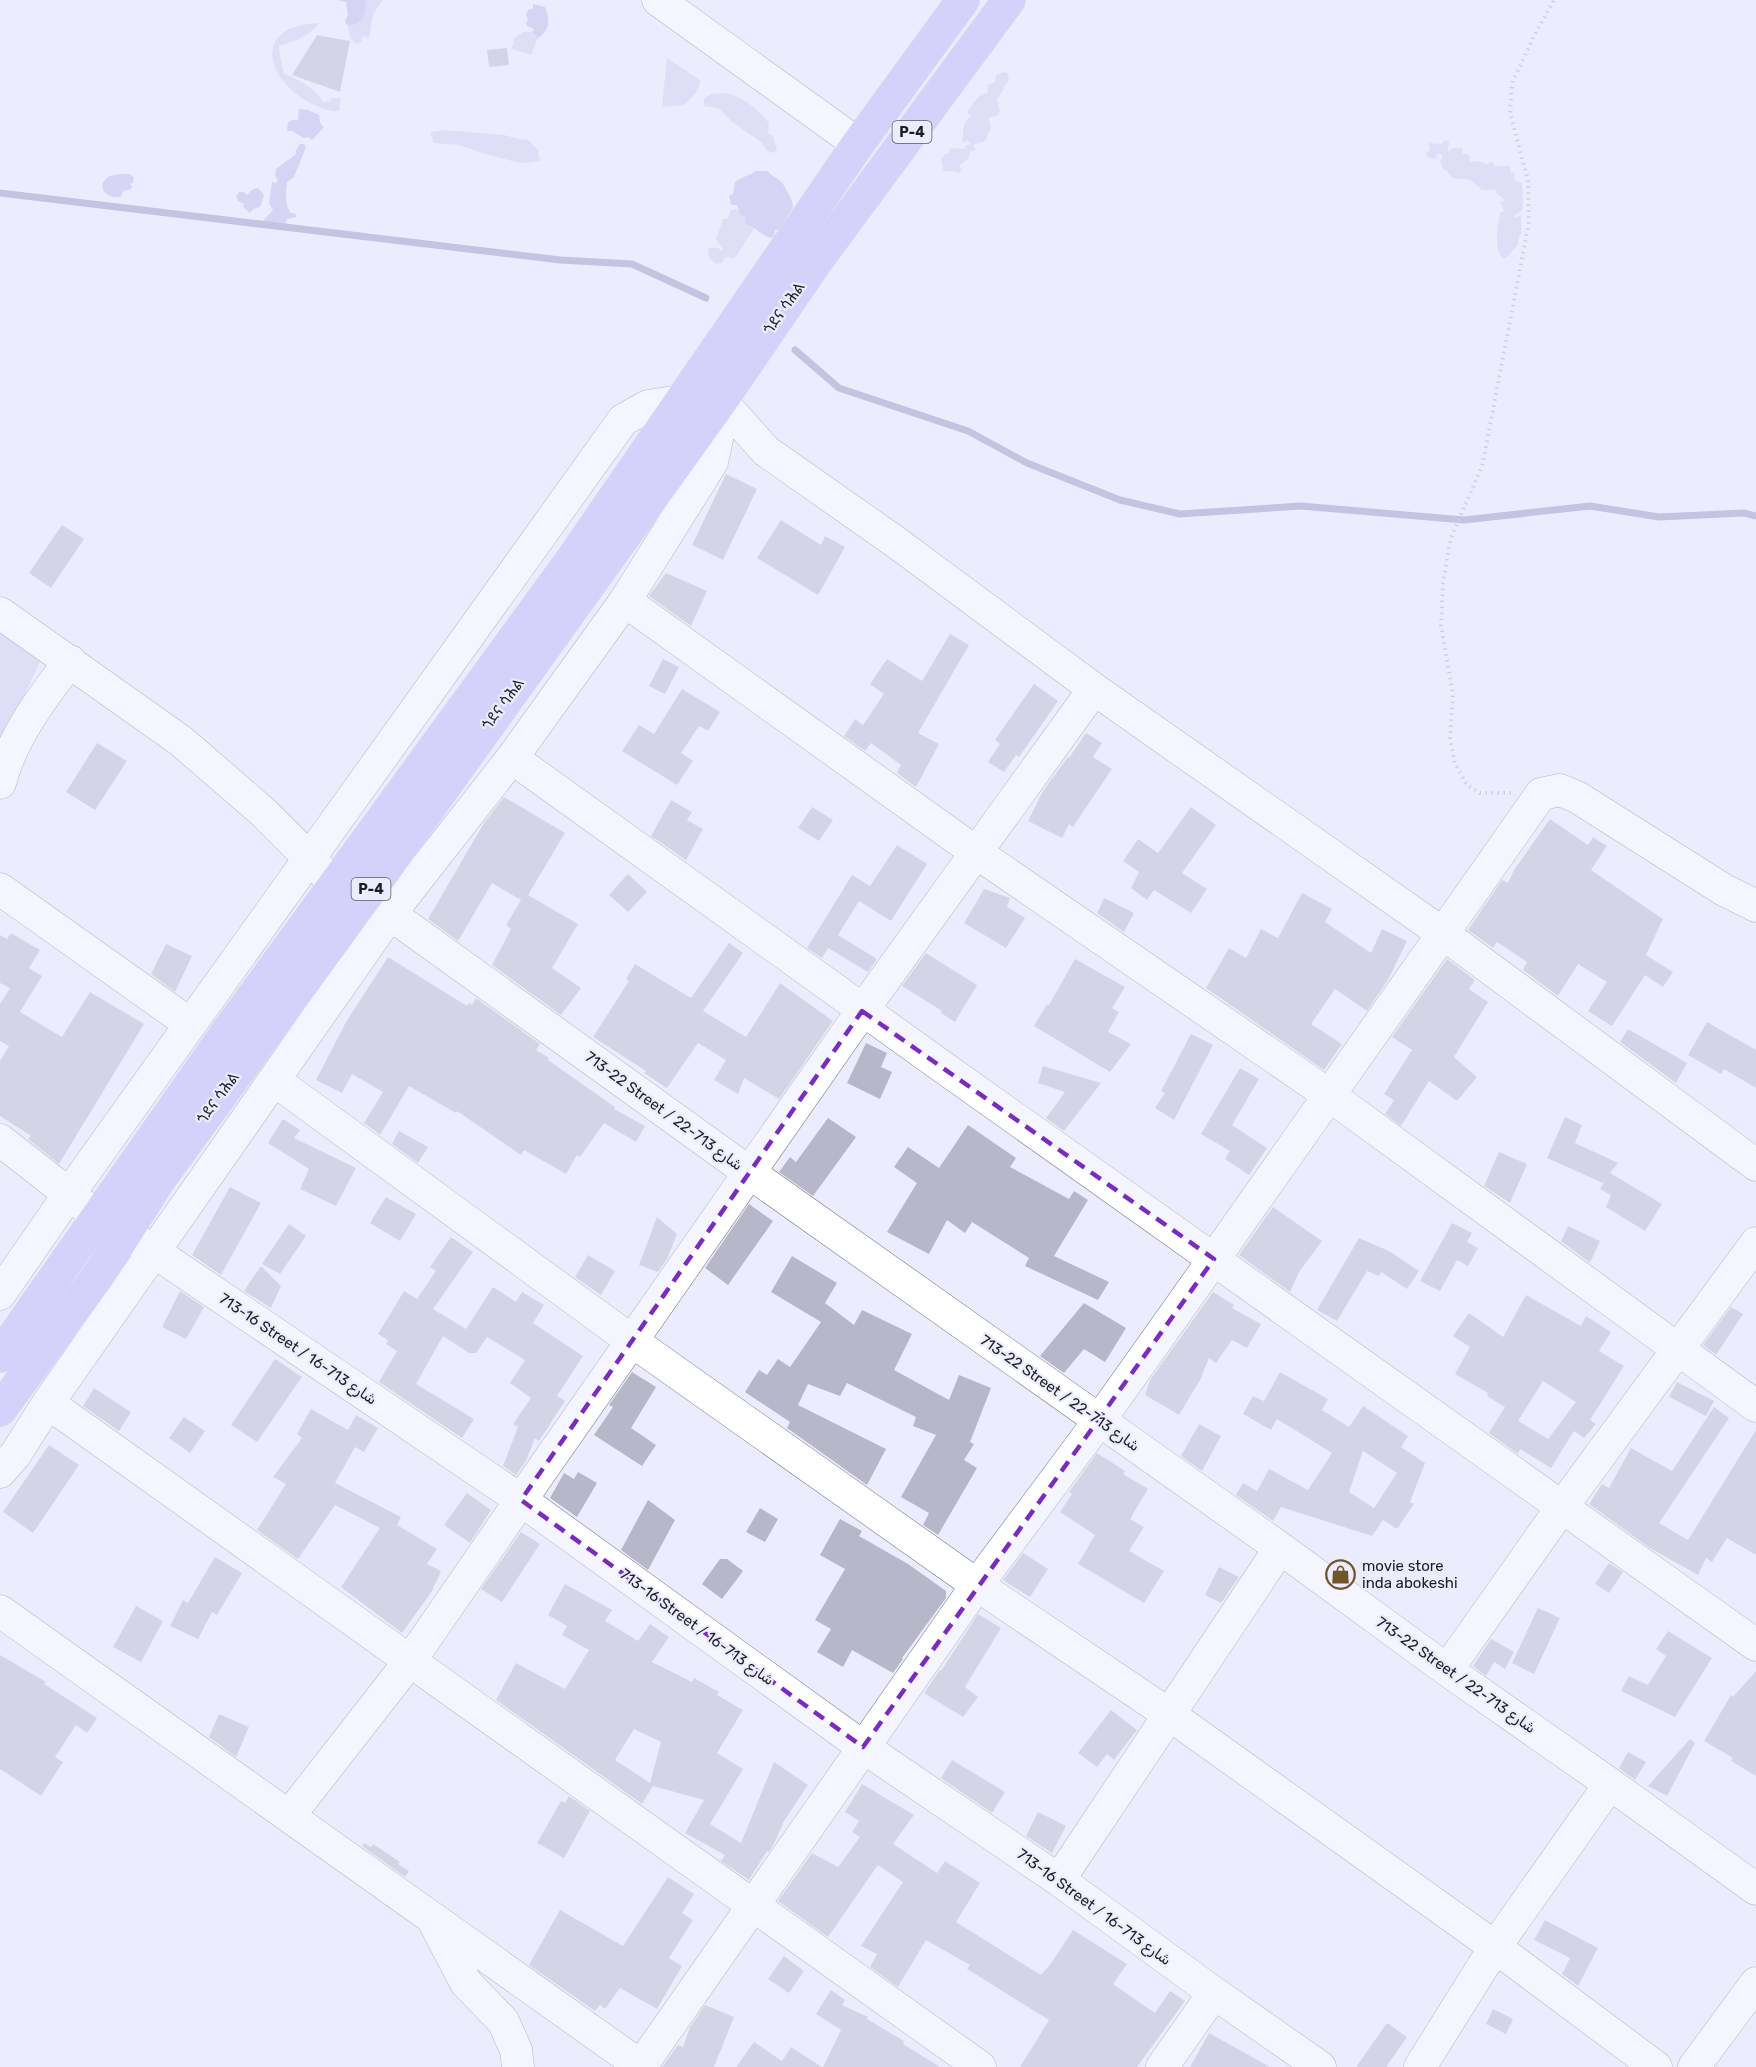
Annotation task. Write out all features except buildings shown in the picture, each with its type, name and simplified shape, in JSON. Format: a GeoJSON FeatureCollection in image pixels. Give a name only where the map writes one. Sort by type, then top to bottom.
{"type":"FeatureCollection","features":[{"type":"Feature","properties":{"kind":"highway","name":"ጎደና ሳሕል"},"geometry":{"type":"LineString","coordinates":[[0,1410],[100,1273],[112,1224],[140,1154],[571,561],[790,246],[858,144],[963,0]]}},
{"type":"Feature","properties":{"kind":"highway","name":"ጎደና ሳሕል"},"geometry":{"type":"LineString","coordinates":[[0,1356],[112,1224],[172,1161],[379,903],[815,263],[1009,0]]}},
{"type":"Feature","properties":{"kind":"street"},"geometry":{"type":"LineString","coordinates":[[658,0],[858,144]]}},
{"type":"Feature","properties":{"kind":"street"},"geometry":{"type":"LineString","coordinates":[[0,1294],[190,1024],[623,420],[648,406],[687,392],[721,400],[765,451],[897,543],[1094,689],[1442,933],[1756,1165]]}},
{"type":"Feature","properties":{"kind":"street"},"geometry":{"type":"LineString","coordinates":[[0,1472],[15,1455],[48,1403],[274,1080],[379,903],[512,758],[625,601],[712,462],[721,400]]}},
{"type":"Feature","properties":{"kind":"street"},"geometry":{"type":"LineString","coordinates":[[625,601],[977,853],[1329,1095],[1756,1406]]}},
{"type":"Feature","properties":{"kind":"street"},"geometry":{"type":"LineString","coordinates":[[0,613],[181,741],[263,812],[308,859],[336,883]]}},
{"type":"Feature","properties":{"kind":"street"},"geometry":{"type":"LineString","coordinates":[[0,783],[33,710],[70,661]]}},
{"type":"Feature","properties":{"kind":"street"},"geometry":{"type":"LineString","coordinates":[[289,1816],[410,1661],[862,1011],[1094,689]]}},
{"type":"Feature","properties":{"kind":"street"},"geometry":{"type":"LineString","coordinates":[[512,758],[862,1011],[1756,1645]]}},
{"type":"Feature","properties":{"kind":"street"},"geometry":{"type":"LineString","coordinates":[[0,1611],[641,2066],[977,1585],[1214,1259],[1541,794],[1560,790],[1577,796],[1724,890],[1756,906]]}},
{"type":"Feature","properties":{"kind":"street"},"geometry":{"type":"LineString","coordinates":[[0,889],[190,1024]]}},
{"type":"Feature","properties":{"kind":"street","name":"713-22 Street / شارع 713-22"},"geometry":{"type":"LineString","coordinates":[[379,903],[750,1173],[1280,1548],[1447,1670],[1756,1889]]}},
{"type":"Feature","properties":{"kind":"street"},"geometry":{"type":"LineString","coordinates":[[274,1080],[632,1341],[977,1585],[1170,1716],[1495,1947],[1656,2067]]}},
{"type":"Feature","properties":{"kind":"street","name":"713-16 Street / شارع 713-16"},"geometry":{"type":"LineString","coordinates":[[0,1140],[69,1194],[520,1500],[863,1747],[1059,1880],[1320,2067]]}},
{"type":"Feature","properties":{"kind":"street"},"geometry":{"type":"LineString","coordinates":[[1447,1670],[1562,1508],[1756,1243]]}},
{"type":"Feature","properties":{"kind":"street"},"geometry":{"type":"LineString","coordinates":[[48,1403],[980,2067]]}},
{"type":"Feature","properties":{"kind":"street"},"geometry":{"type":"LineString","coordinates":[[1059,1880],[1280,1548]]}},
{"type":"Feature","properties":{"kind":"street"},"geometry":{"type":"LineString","coordinates":[[1420,2067],[1495,1947],[1610,1784]]}},
{"type":"Feature","properties":{"kind":"street"},"geometry":{"type":"LineString","coordinates":[[432,1918],[466,1983],[503,2021],[516,2050],[518,2067]]}},
{"type":"Feature","properties":{"kind":"street"},"geometry":{"type":"LineString","coordinates":[[1694,2067],[1756,1983]]}},
{"type":"Feature","properties":{"kind":"street"},"geometry":{"type":"LineString","coordinates":[[1162,2067],[1214,1993]]}},
{"type":"Feature","properties":{"kind":"path"},"geometry":{"type":"LineString","coordinates":[[1541,794],[1480,793],[1467,785],[1455,764],[1450,739],[1453,694],[1441,626],[1447,553],[1451,537],[1482,467],[1529,222],[1528,180],[1510,113],[1512,82],[1554,0]]}},
{"type":"Feature","properties":{"kind":"highlighted area"},"geometry":{"type":"Polygon","coordinates":[[[862,1011],[1214,1259],[863,1747],[521,1500],[862,1011]]]}},
{"type":"Feature","properties":{"kind":"shaded area"},"geometry":{"type":"Polygon","coordinates":[[[338,0],[365,0],[363,18],[348,26],[345,22],[348,14],[346,2],[338,0]]]}},
{"type":"Feature","properties":{"kind":"shaded area"},"geometry":{"type":"Polygon","coordinates":[[[365,0],[383,0],[373,14],[369,39],[364,36],[361,39],[362,42],[355,44],[350,38],[348,26],[353,25],[365,0]]]}},
{"type":"Feature","properties":{"kind":"shaded area"},"geometry":{"type":"Polygon","coordinates":[[[533,4],[545,7],[548,16],[547,29],[538,38],[532,32],[534,29],[526,23],[528,20],[526,15],[528,10],[533,9],[533,4]]]}},
{"type":"Feature","properties":{"kind":"shaded area"},"geometry":{"type":"Polygon","coordinates":[[[319,23],[306,35],[279,46],[282,66],[284,73],[311,89],[324,103],[327,100],[331,102],[331,98],[341,98],[339,111],[322,108],[296,94],[284,82],[272,55],[275,43],[283,33],[297,26],[319,23]]]}},
{"type":"Feature","properties":{"kind":"shaded area"},"geometry":{"type":"Polygon","coordinates":[[[523,32],[532,32],[538,38],[531,55],[511,49],[513,39],[523,32]]]}},
{"type":"Feature","properties":{"kind":"shaded area"},"geometry":{"type":"Polygon","coordinates":[[[667,58],[700,80],[697,91],[684,105],[662,107],[667,58]]]}},
{"type":"Feature","properties":{"kind":"shaded area"},"geometry":{"type":"Polygon","coordinates":[[[1008,73],[1009,81],[997,99],[1000,111],[998,115],[989,118],[991,128],[985,141],[973,145],[976,149],[970,151],[969,158],[959,166],[962,170],[959,173],[946,172],[943,170],[941,160],[945,154],[951,148],[964,149],[971,144],[967,140],[965,143],[962,141],[964,124],[971,117],[968,110],[979,96],[987,94],[988,85],[995,82],[996,75],[1008,73]]]}},
{"type":"Feature","properties":{"kind":"shaded area"},"geometry":{"type":"Polygon","coordinates":[[[722,93],[742,99],[764,117],[769,123],[768,133],[773,136],[777,149],[774,153],[767,151],[761,142],[731,121],[718,108],[704,106],[704,99],[711,94],[722,93]]]}},
{"type":"Feature","properties":{"kind":"shaded area"},"geometry":{"type":"Polygon","coordinates":[[[299,109],[319,115],[320,123],[324,127],[312,140],[309,137],[304,138],[292,131],[287,131],[288,122],[298,120],[299,109]]]}},
{"type":"Feature","properties":{"kind":"shaded area"},"geometry":{"type":"Polygon","coordinates":[[[442,130],[527,139],[538,150],[540,161],[516,162],[459,145],[434,143],[430,132],[442,130]]]}},
{"type":"Feature","properties":{"kind":"shaded area"},"geometry":{"type":"Polygon","coordinates":[[[1446,139],[1449,142],[1449,152],[1452,148],[1462,148],[1463,154],[1470,156],[1469,162],[1479,161],[1486,164],[1492,162],[1495,166],[1511,166],[1510,172],[1515,173],[1514,180],[1522,183],[1523,206],[1522,210],[1515,215],[1515,218],[1521,215],[1521,234],[1518,245],[1506,258],[1502,258],[1499,253],[1497,236],[1500,213],[1504,211],[1500,202],[1506,200],[1497,194],[1496,190],[1482,190],[1471,180],[1452,178],[1443,169],[1440,160],[1442,155],[1438,153],[1436,159],[1429,158],[1426,153],[1430,150],[1429,143],[1441,144],[1446,139]]]}},
{"type":"Feature","properties":{"kind":"shaded area"},"geometry":{"type":"Polygon","coordinates":[[[300,144],[306,147],[294,177],[287,182],[286,194],[289,209],[291,213],[296,214],[296,217],[287,219],[280,228],[273,227],[263,221],[273,210],[269,203],[272,182],[276,183],[278,180],[275,176],[276,169],[296,154],[300,144]]]}},
{"type":"Feature","properties":{"kind":"shaded area"},"geometry":{"type":"Polygon","coordinates":[[[756,171],[768,171],[780,180],[793,204],[781,229],[775,230],[771,238],[745,224],[746,217],[741,215],[737,205],[731,205],[729,196],[733,194],[735,182],[756,171]]]}},
{"type":"Feature","properties":{"kind":"shaded area"},"geometry":{"type":"Polygon","coordinates":[[[121,174],[134,177],[133,183],[130,184],[131,189],[123,191],[121,197],[113,197],[104,192],[103,182],[109,176],[121,174]]]}},
{"type":"Feature","properties":{"kind":"shaded area"},"geometry":{"type":"Polygon","coordinates":[[[258,188],[264,195],[260,207],[253,209],[250,213],[236,196],[239,192],[247,195],[253,189],[258,188]]]}},
{"type":"Feature","properties":{"kind":"shaded area"},"geometry":{"type":"Polygon","coordinates":[[[735,209],[747,217],[754,229],[734,259],[724,258],[723,262],[716,264],[709,258],[708,248],[718,248],[722,251],[716,239],[723,219],[728,219],[730,211],[735,209]]]}},
{"type":"Feature","properties":{"kind":"shaded area"},"geometry":{"type":"Polygon","coordinates":[[[0,630],[42,657],[0,749],[0,630]]]}},
{"type":"Feature","properties":{"kind":"waterway"},"geometry":{"type":"LineString","coordinates":[[0,193],[560,260],[632,264],[706,298]]}},
{"type":"Feature","properties":{"kind":"waterway"},"geometry":{"type":"LineString","coordinates":[[795,350],[839,388],[968,431],[1027,463],[1120,500],[1180,514],[1301,506],[1464,520],[1590,506],[1659,517],[1744,513],[1756,516]]}},
{"type":"Feature","properties":{"kind":"place","name":"movie store inda abokeshi"},"geometry":{"type":"Point","coordinates":[1341,1575]}}]}
